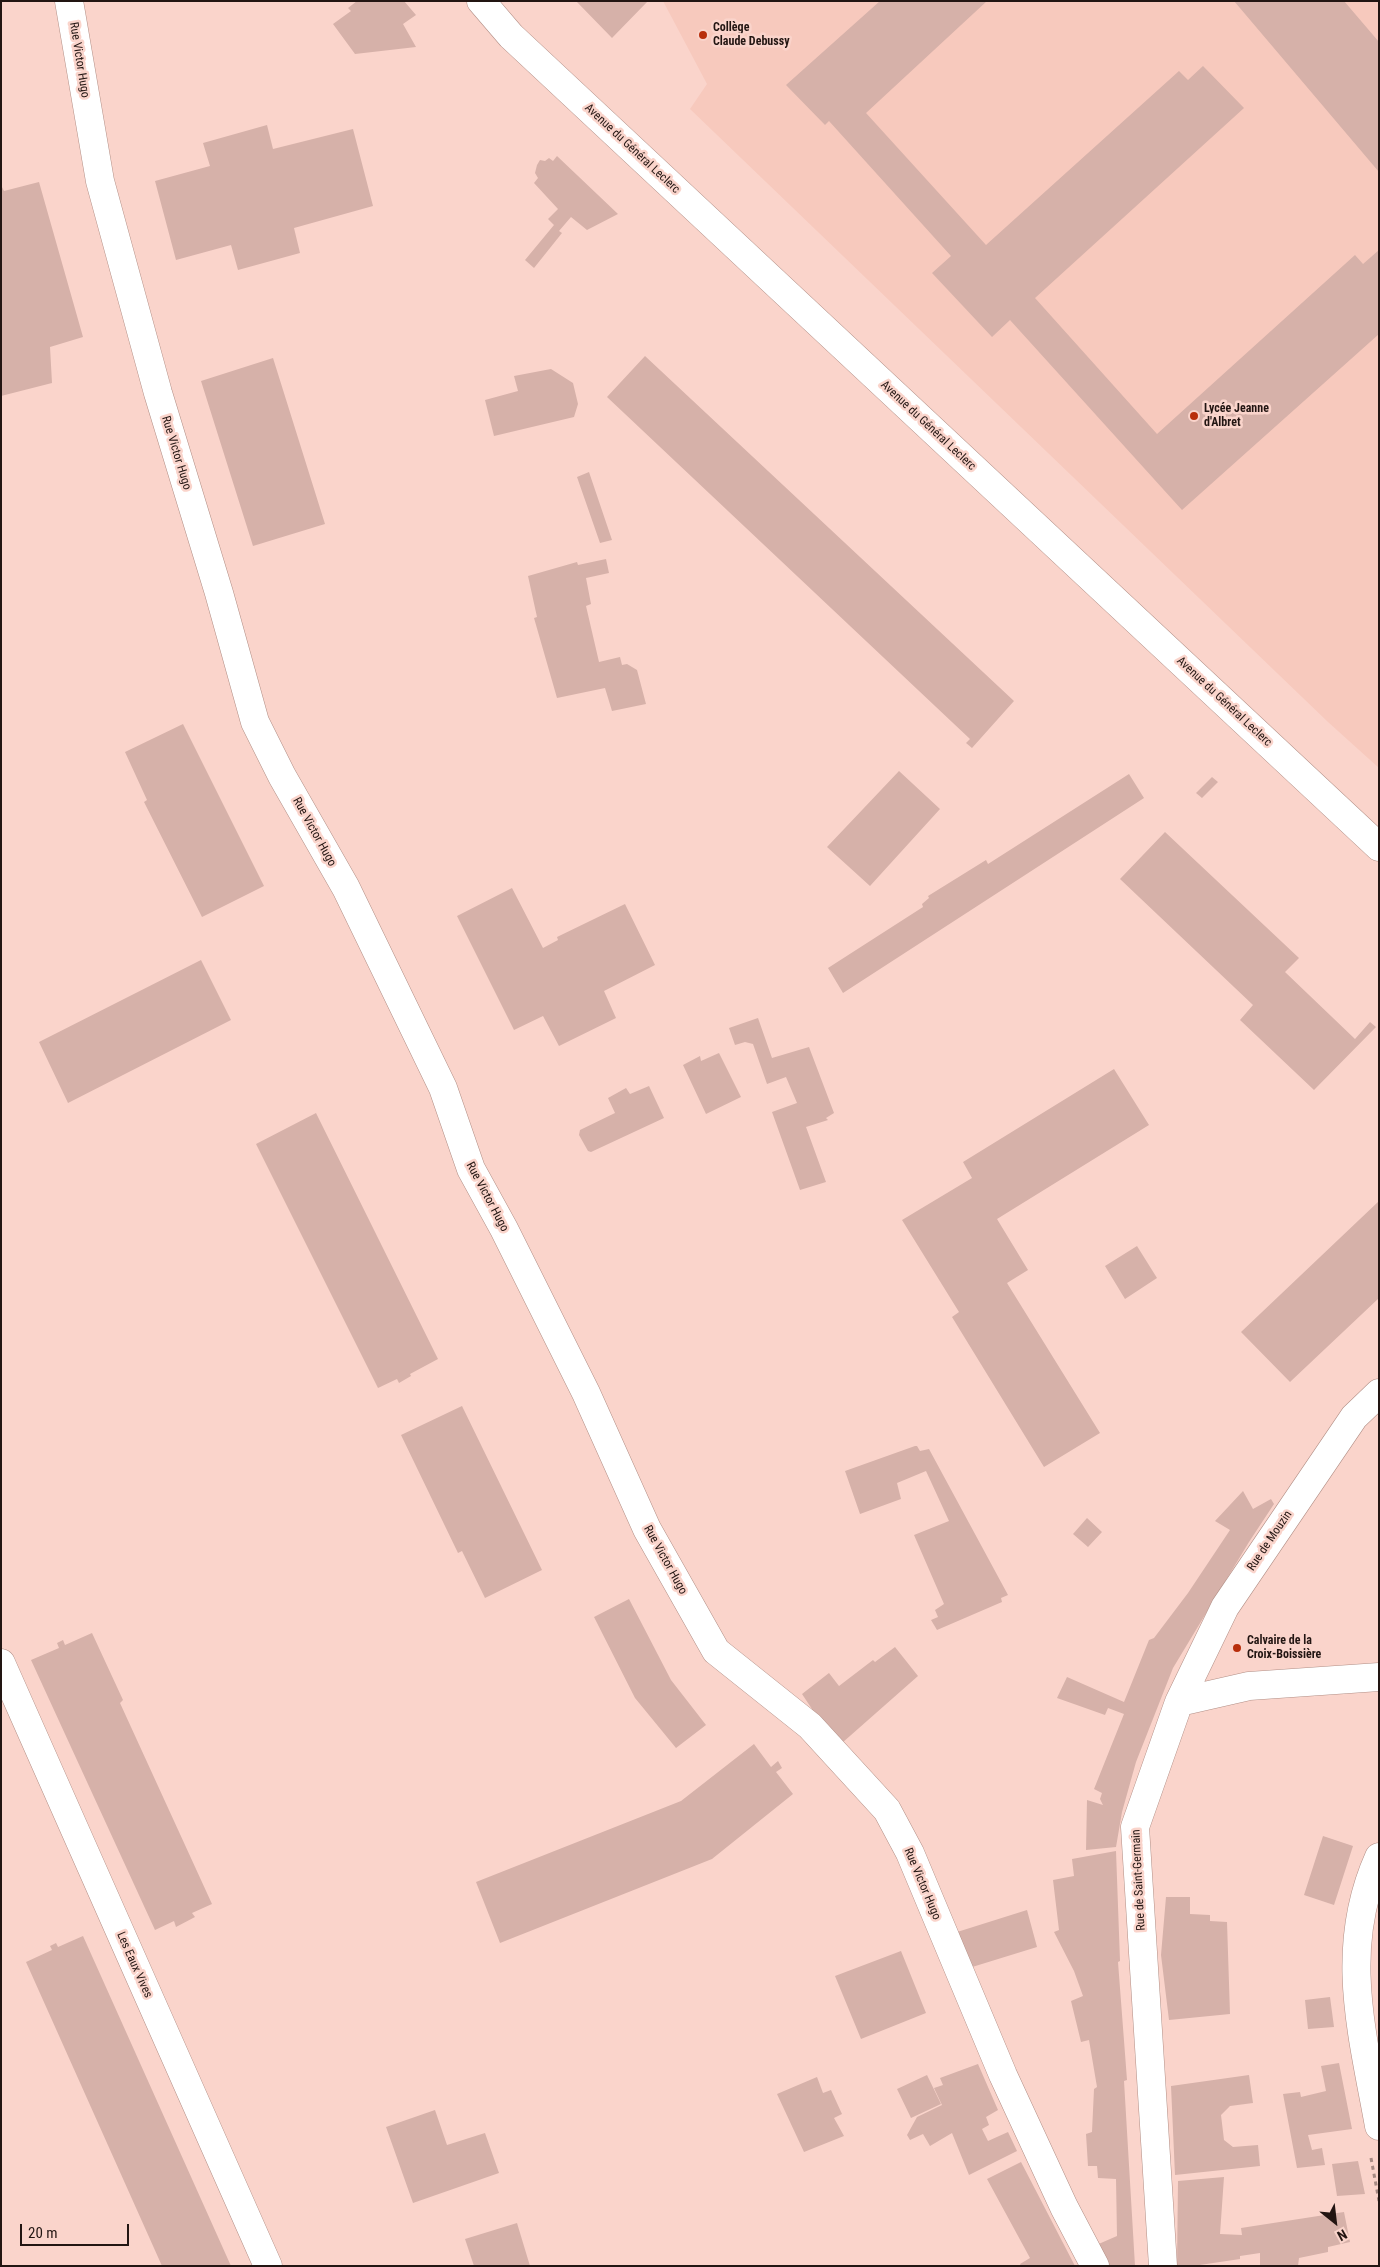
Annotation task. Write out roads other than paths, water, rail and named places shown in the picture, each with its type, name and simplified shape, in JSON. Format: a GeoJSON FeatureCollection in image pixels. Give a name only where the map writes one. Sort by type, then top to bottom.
{"type":"FeatureCollection","features":[{"type":"Feature","properties":{"kind":"street","name":"Rue Victor Hugo"},"geometry":{"type":"LineString","coordinates":[[69,1],[100,181],[158,393],[219,593],[255,722],[282,776],[346,888],[443,1088],[470,1169],[504,1228],[573,1367],[647,1529],[716,1651],[810,1726],[886,1810],[910,1853],[1007,2084],[1064,2207],[1095,2266]]}},
{"type":"Feature","properties":{"kind":"street","name":"Avenue du Général Leclerc"},"geometry":{"type":"LineString","coordinates":[[481,1],[518,43],[1379,847]]}},
{"type":"Feature","properties":{"kind":"street","name":"Rue de Mouzin"},"geometry":{"type":"LineString","coordinates":[[1179,1702],[1225,1607],[1354,1417],[1379,1393]]}},
{"type":"Feature","properties":{"kind":"street","name":"Les Eaux Vives"},"geometry":{"type":"LineString","coordinates":[[1,1663],[268,2266]]}},
{"type":"Feature","properties":{"kind":"street"},"geometry":{"type":"LineString","coordinates":[[1179,1702],[1249,1686],[1379,1677]]}},
{"type":"Feature","properties":{"kind":"street","name":"Rue de Saint-Germain"},"geometry":{"type":"LineString","coordinates":[[1163,2266],[1135,1827],[1179,1702]]}},
{"type":"Feature","properties":{"kind":"street"},"geometry":{"type":"LineString","coordinates":[[1379,1857],[1365,1890],[1358,1920],[1355,1946],[1356,1989],[1379,2126]]}},
{"type":"Feature","properties":{"kind":"street"},"geometry":{"type":"LineString","coordinates":[[1379,1902],[1375,1913],[1372,1938],[1372,1968],[1379,2021]]}},
{"type":"Feature","properties":{"kind":"place","name":"Collège Claude Debussy"},"geometry":{"type":"Point","coordinates":[703,35]}},
{"type":"Feature","properties":{"kind":"place","name":"Lycée Jeanne d'Albret"},"geometry":{"type":"Point","coordinates":[1194,416]}},
{"type":"Feature","properties":{"kind":"place","name":"Calvaire de la Croix-Boissière"},"geometry":{"type":"Point","coordinates":[1237,1648]}}]}
